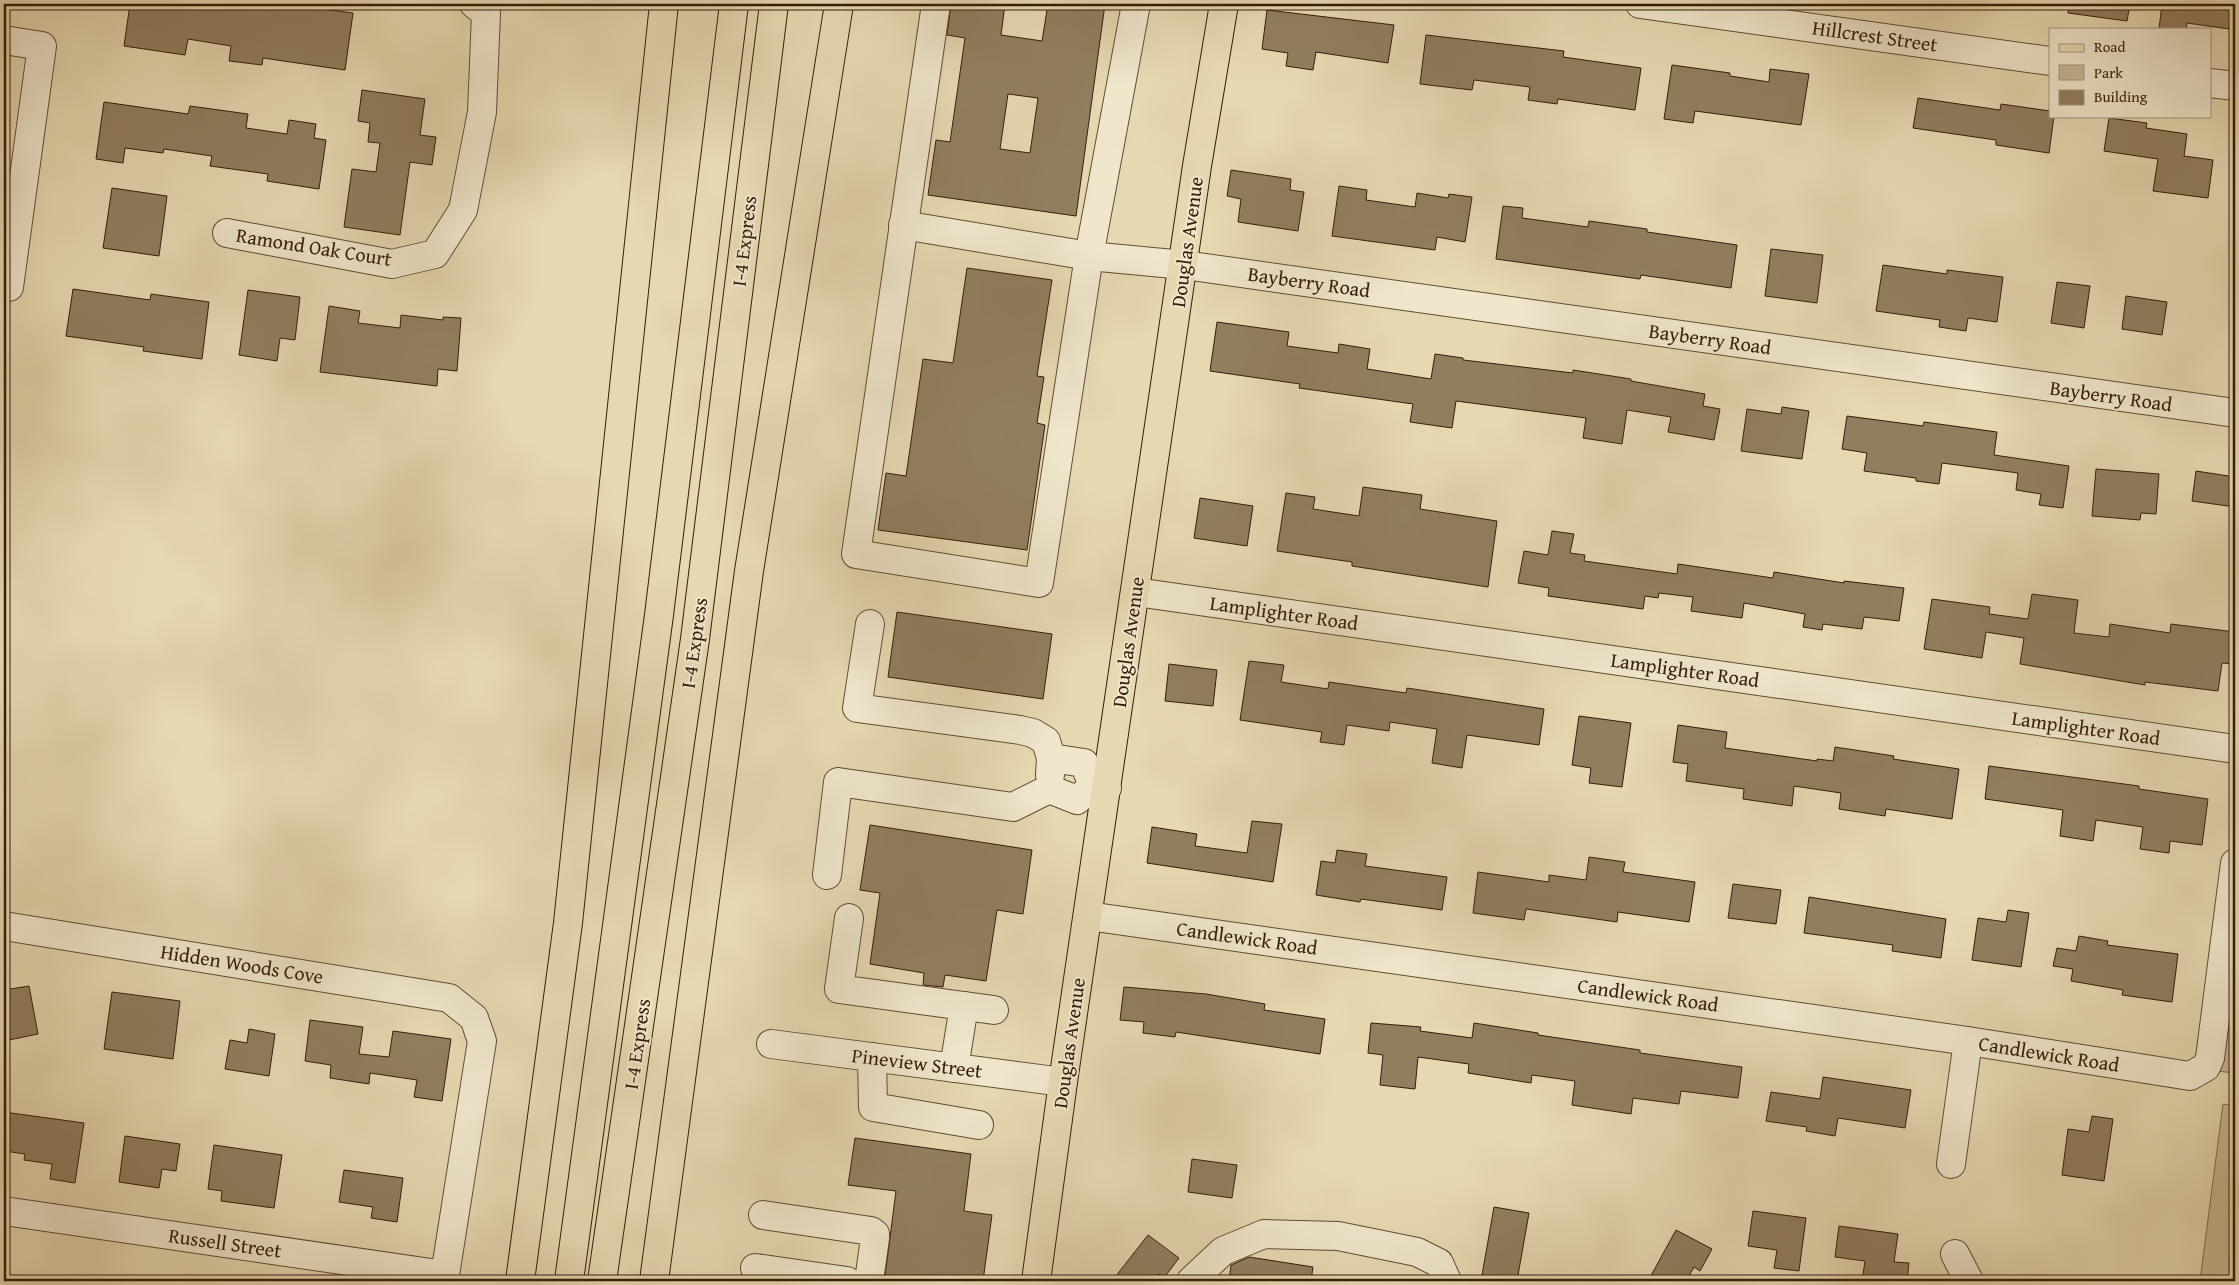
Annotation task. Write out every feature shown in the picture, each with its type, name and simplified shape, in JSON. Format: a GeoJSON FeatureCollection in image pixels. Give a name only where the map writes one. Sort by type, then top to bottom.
{"type":"FeatureCollection","features":[{"type":"Feature","properties":{"kind":"main road"},"geometry":{"type":"LineString","coordinates":[[520,1281],[568,923],[664,4]]}},
{"type":"Feature","properties":{"kind":"main road","name":"I-4 Express"},"geometry":{"type":"LineString","coordinates":[[569,1281],[657,634],[734,4]]}},
{"type":"Feature","properties":{"kind":"main road","name":"I-4 Express"},"geometry":{"type":"LineString","coordinates":[[602,1281],[695,639],[774,4]]}},
{"type":"Feature","properties":{"kind":"main road"},"geometry":{"type":"LineString","coordinates":[[654,1281],[749,571],[838,4]]}},
{"type":"Feature","properties":{"kind":"main road","name":"Douglas Avenue"},"geometry":{"type":"LineString","coordinates":[[1036,1281],[1088,916],[1100,787],[1136,592],[1197,166],[1224,4]]}},
{"type":"Feature","properties":{"kind":"street","name":"Ramond Oak Court"},"geometry":{"type":"LineString","coordinates":[[227,233],[392,264],[435,254],[463,210],[482,112],[486,13],[474,4]]}},
{"type":"Feature","properties":{"kind":"street"},"geometry":{"type":"LineString","coordinates":[[936,4],[856,554],[1039,583],[1089,256],[1136,4]]}},
{"type":"Feature","properties":{"kind":"street","name":"Hillcrest Street"},"geometry":{"type":"LineString","coordinates":[[1640,4],[2049,61]]}},
{"type":"Feature","properties":{"kind":"street"},"geometry":{"type":"LineString","coordinates":[[4,40],[42,46],[6,286]]}},
{"type":"Feature","properties":{"kind":"street"},"geometry":{"type":"LineString","coordinates":[[2212,83],[2235,86]]}},
{"type":"Feature","properties":{"kind":"street","name":"Bayberry Road"},"geometry":{"type":"LineString","coordinates":[[903,225],[1089,256],[1184,264],[2235,414]]}},
{"type":"Feature","properties":{"kind":"street","name":"Lamplighter Road"},"geometry":{"type":"LineString","coordinates":[[1136,592],[2235,749]]}},
{"type":"Feature","properties":{"kind":"street"},"geometry":{"type":"LineString","coordinates":[[870,624],[857,708],[1033,733],[1046,740],[1052,758],[1049,789]]}},
{"type":"Feature","properties":{"kind":"street"},"geometry":{"type":"LineString","coordinates":[[827,875],[838,782],[1014,807],[1049,789],[1077,800],[1100,787],[1084,764],[1052,758]]}},
{"type":"Feature","properties":{"kind":"street","name":"Candlewick Road"},"geometry":{"type":"LineString","coordinates":[[1088,916],[1968,1041],[2190,1076],[2206,1067],[2210,1058],[2235,863]]}},
{"type":"Feature","properties":{"kind":"street"},"geometry":{"type":"LineString","coordinates":[[849,918],[839,989],[994,1010]]}},
{"type":"Feature","properties":{"kind":"street","name":"Hidden Woods Cove"},"geometry":{"type":"LineString","coordinates":[[4,926],[450,998],[474,1018],[482,1040],[445,1275]]}},
{"type":"Feature","properties":{"kind":"street"},"geometry":{"type":"LineString","coordinates":[[954,1068],[964,1006]]}},
{"type":"Feature","properties":{"kind":"street"},"geometry":{"type":"LineString","coordinates":[[1951,1164],[1968,1041]]}},
{"type":"Feature","properties":{"kind":"street","name":"Pineview Street"},"geometry":{"type":"LineString","coordinates":[[771,1044],[1063,1082]]}},
{"type":"Feature","properties":{"kind":"street"},"geometry":{"type":"LineString","coordinates":[[872,1057],[873,1107],[979,1125]]}},
{"type":"Feature","properties":{"kind":"street","name":"Russell Street"},"geometry":{"type":"LineString","coordinates":[[4,1211],[445,1275]]}},
{"type":"Feature","properties":{"kind":"street"},"geometry":{"type":"LineString","coordinates":[[763,1215],[871,1231],[875,1234],[875,1238],[869,1281]]}},
{"type":"Feature","properties":{"kind":"street"},"geometry":{"type":"LineString","coordinates":[[1191,1281],[1223,1251],[1264,1234],[1338,1236],[1417,1252],[1439,1263],[1447,1281]]}},
{"type":"Feature","properties":{"kind":"street"},"geometry":{"type":"LineString","coordinates":[[1955,1254],[1969,1281]]}},
{"type":"Feature","properties":{"kind":"street"},"geometry":{"type":"LineString","coordinates":[[756,1268],[847,1281]]}},
{"type":"Feature","properties":{"kind":"green space"},"geometry":{"type":"Polygon","coordinates":[[[2235,954],[2235,1073],[2217,1071],[2235,954]]]}},
{"type":"Feature","properties":{"kind":"green space"},"geometry":{"type":"Polygon","coordinates":[[[2223,1104],[2235,1106],[2235,1281],[2200,1281],[2223,1104]]]}},
{"type":"Feature","properties":{"kind":"building"},"geometry":{"type":"Polygon","coordinates":[[[130,4],[287,4],[353,13],[345,70],[263,58],[262,65],[229,61],[231,46],[188,39],[185,55],[124,46],[130,4]]]}},
{"type":"Feature","properties":{"kind":"building"},"geometry":{"type":"Polygon","coordinates":[[[951,4],[1005,4],[1001,35],[1042,41],[1048,4],[1105,4],[1076,216],[928,195],[936,140],[950,142],[965,38],[947,35],[951,4]],[[1008,94],[1000,149],[1030,153],[1038,98],[1008,94]]]}},
{"type":"Feature","properties":{"kind":"building"},"geometry":{"type":"Polygon","coordinates":[[[2069,4],[2130,4],[2127,21],[2068,13],[2069,4]]]}},
{"type":"Feature","properties":{"kind":"building"},"geometry":{"type":"Polygon","coordinates":[[[2162,4],[2233,4],[2229,29],[2187,23],[2186,28],[2159,28],[2162,4]]]}},
{"type":"Feature","properties":{"kind":"building"},"geometry":{"type":"Polygon","coordinates":[[[1267,10],[1394,25],[1388,63],[1316,52],[1313,70],[1286,66],[1288,53],[1262,49],[1267,10]]]}},
{"type":"Feature","properties":{"kind":"building"},"geometry":{"type":"Polygon","coordinates":[[[1426,35],[1564,51],[1563,57],[1641,68],[1635,110],[1558,99],[1557,104],[1528,100],[1530,87],[1474,80],[1472,90],[1420,84],[1426,35]]]}},
{"type":"Feature","properties":{"kind":"building"},"geometry":{"type":"Polygon","coordinates":[[[1672,65],[1730,73],[1730,76],[1769,82],[1770,69],[1809,74],[1801,125],[1695,111],[1693,123],[1664,119],[1672,65]]]}},
{"type":"Feature","properties":{"kind":"building"},"geometry":{"type":"Polygon","coordinates":[[[362,90],[425,99],[420,135],[436,137],[432,165],[410,162],[400,235],[344,227],[352,169],[376,172],[380,143],[368,142],[370,123],[358,121],[362,90]]]}},
{"type":"Feature","properties":{"kind":"building"},"geometry":{"type":"Polygon","coordinates":[[[1918,98],[2000,110],[2001,104],[2049,111],[2049,118],[2054,118],[2049,153],[1996,145],[1996,140],[1913,128],[1918,98]]]}},
{"type":"Feature","properties":{"kind":"building"},"geometry":{"type":"Polygon","coordinates":[[[104,102],[188,114],[190,106],[248,114],[246,128],[287,134],[289,120],[316,124],[314,138],[326,140],[319,189],[267,181],[268,174],[210,166],[212,156],[164,149],[163,153],[125,148],[123,163],[96,159],[104,102]]]}},
{"type":"Feature","properties":{"kind":"building"},"geometry":{"type":"Polygon","coordinates":[[[2109,118],[2147,123],[2146,128],[2187,134],[2184,156],[2213,160],[2208,198],[2153,191],[2158,159],[2104,151],[2109,118]]]}},
{"type":"Feature","properties":{"kind":"building"},"geometry":{"type":"Polygon","coordinates":[[[1231,170],[1291,179],[1290,190],[1304,192],[1298,231],[1238,222],[1241,199],[1227,196],[1231,170]]]}},
{"type":"Feature","properties":{"kind":"building"},"geometry":{"type":"Polygon","coordinates":[[[1339,186],[1367,190],[1366,200],[1415,207],[1417,193],[1448,198],[1449,194],[1472,197],[1465,242],[1437,237],[1435,250],[1332,236],[1339,186]]]}},
{"type":"Feature","properties":{"kind":"building"},"geometry":{"type":"Polygon","coordinates":[[[112,188],[167,196],[159,256],[103,248],[112,188]]]}},
{"type":"Feature","properties":{"kind":"building"},"geometry":{"type":"Polygon","coordinates":[[[1503,206],[1523,208],[1522,218],[1588,227],[1589,221],[1647,229],[1647,232],[1737,245],[1731,288],[1641,275],[1640,279],[1496,259],[1503,206]]]}},
{"type":"Feature","properties":{"kind":"building"},"geometry":{"type":"Polygon","coordinates":[[[1771,249],[1823,255],[1817,303],[1765,296],[1771,249]]]}},
{"type":"Feature","properties":{"kind":"building"},"geometry":{"type":"Polygon","coordinates":[[[1883,265],[1947,274],[1947,270],[2003,277],[1997,322],[1968,318],[1966,331],[1939,327],[1940,320],[1876,311],[1883,265]]]}},
{"type":"Feature","properties":{"kind":"building"},"geometry":{"type":"Polygon","coordinates":[[[967,268],[1052,280],[1037,376],[1044,377],[1037,423],[1045,425],[1027,550],[878,530],[886,473],[906,476],[923,359],[953,363],[967,268]]]}},
{"type":"Feature","properties":{"kind":"building"},"geometry":{"type":"Polygon","coordinates":[[[2057,282],[2090,286],[2084,328],[2051,323],[2057,282]]]}},
{"type":"Feature","properties":{"kind":"building"},"geometry":{"type":"Polygon","coordinates":[[[73,289],[150,300],[151,294],[209,302],[202,359],[143,351],[144,347],[66,336],[73,289]]]}},
{"type":"Feature","properties":{"kind":"building"},"geometry":{"type":"Polygon","coordinates":[[[248,290],[300,297],[295,340],[280,338],[277,361],[239,355],[248,290]]]}},
{"type":"Feature","properties":{"kind":"building"},"geometry":{"type":"Polygon","coordinates":[[[2126,296],[2167,302],[2162,335],[2122,329],[2126,296]]]}},
{"type":"Feature","properties":{"kind":"building"},"geometry":{"type":"Polygon","coordinates":[[[329,306],[360,311],[358,323],[400,328],[401,315],[443,320],[443,317],[461,318],[457,371],[438,369],[437,386],[320,372],[329,306]]]}},
{"type":"Feature","properties":{"kind":"building"},"geometry":{"type":"Polygon","coordinates":[[[1217,322],[1289,332],[1287,346],[1338,353],[1339,344],[1370,349],[1367,369],[1431,379],[1435,354],[1463,358],[1463,360],[1573,373],[1573,370],[1631,379],[1631,381],[1705,394],[1703,406],[1720,409],[1714,440],[1668,432],[1671,417],[1627,410],[1622,444],[1583,438],[1586,418],[1456,401],[1452,428],[1410,422],[1413,404],[1299,388],[1300,384],[1210,371],[1217,322]]]}},
{"type":"Feature","properties":{"kind":"building"},"geometry":{"type":"Polygon","coordinates":[[[1782,407],[1809,411],[1802,459],[1741,451],[1747,409],[1781,414],[1782,407]]]}},
{"type":"Feature","properties":{"kind":"building"},"geometry":{"type":"Polygon","coordinates":[[[1847,416],[1923,426],[1924,422],[1997,432],[1994,455],[2069,466],[2063,508],[2039,505],[2041,494],[2016,490],[2018,473],[1942,463],[1939,484],[1916,481],[1916,478],[1864,471],[1867,453],[1842,449],[1847,416]]]}},
{"type":"Feature","properties":{"kind":"building"},"geometry":{"type":"Polygon","coordinates":[[[2096,469],[2159,474],[2156,514],[2141,513],[2140,520],[2092,516],[2096,469]]]}},
{"type":"Feature","properties":{"kind":"building"},"geometry":{"type":"Polygon","coordinates":[[[2196,471],[2235,477],[2235,507],[2192,501],[2196,471]]]}},
{"type":"Feature","properties":{"kind":"building"},"geometry":{"type":"Polygon","coordinates":[[[1363,487],[1422,495],[1420,509],[1497,521],[1488,587],[1352,566],[1352,562],[1277,551],[1286,493],[1315,497],[1313,509],[1359,516],[1363,487]]]}},
{"type":"Feature","properties":{"kind":"building"},"geometry":{"type":"Polygon","coordinates":[[[1200,498],[1253,506],[1247,546],[1194,538],[1200,498]]]}},
{"type":"Feature","properties":{"kind":"building"},"geometry":{"type":"Polygon","coordinates":[[[1552,531],[1574,534],[1570,553],[1585,555],[1584,561],[1677,574],[1678,564],[1773,578],[1774,572],[1844,583],[1844,581],[1904,588],[1899,621],[1864,617],[1862,629],[1823,624],[1822,630],[1803,627],[1805,614],[1744,603],[1742,618],[1691,611],[1693,597],[1659,593],[1658,598],[1645,596],[1643,609],[1548,596],[1549,588],[1518,583],[1524,551],[1548,555],[1552,531]]]}},
{"type":"Feature","properties":{"kind":"building"},"geometry":{"type":"Polygon","coordinates":[[[2032,594],[2078,600],[2074,633],[2109,637],[2110,624],[2170,633],[2171,624],[2235,632],[2235,664],[2222,663],[2218,691],[2145,682],[2145,685],[2020,664],[2024,638],[1986,632],[1982,658],[1924,649],[1932,599],[1990,607],[1989,614],[2028,619],[2032,594]]]}},
{"type":"Feature","properties":{"kind":"building"},"geometry":{"type":"Polygon","coordinates":[[[897,612],[1052,634],[1043,699],[888,677],[897,612]]]}},
{"type":"Feature","properties":{"kind":"building"},"geometry":{"type":"Polygon","coordinates":[[[1249,661],[1284,665],[1281,682],[1328,689],[1329,682],[1406,693],[1407,688],[1544,709],[1539,745],[1467,735],[1462,768],[1432,763],[1437,729],[1390,722],[1389,731],[1347,725],[1344,745],[1320,742],[1322,732],[1240,720],[1249,661]]]}},
{"type":"Feature","properties":{"kind":"building"},"geometry":{"type":"Polygon","coordinates":[[[1169,664],[1217,670],[1213,706],[1165,701],[1169,664]]]}},
{"type":"Feature","properties":{"kind":"building"},"geometry":{"type":"Polygon","coordinates":[[[1579,716],[1631,723],[1622,787],[1589,783],[1591,768],[1572,765],[1579,716]]]}},
{"type":"Feature","properties":{"kind":"building"},"geometry":{"type":"Polygon","coordinates":[[[1678,725],[1727,732],[1725,748],[1817,761],[1817,759],[1833,761],[1835,747],[1894,756],[1893,759],[1959,769],[1952,819],[1886,809],[1885,816],[1839,809],[1841,793],[1794,786],[1792,806],[1743,799],[1744,789],[1686,781],[1688,764],[1673,762],[1678,725]]]}},
{"type":"Feature","properties":{"kind":"building"},"geometry":{"type":"Polygon","coordinates":[[[1989,766],[2139,786],[2139,789],[2208,799],[2202,845],[2170,841],[2169,853],[2140,849],[2143,827],[2096,820],[2093,841],[2060,836],[2063,810],[1985,799],[1989,766]]]}},
{"type":"Feature","properties":{"kind":"building"},"geometry":{"type":"Polygon","coordinates":[[[1252,821],[1282,824],[1273,882],[1147,863],[1152,827],[1197,834],[1195,846],[1247,853],[1252,821]]]}},
{"type":"Feature","properties":{"kind":"building"},"geometry":{"type":"Polygon","coordinates":[[[870,825],[1032,850],[1023,914],[997,910],[986,981],[945,975],[943,987],[923,985],[924,973],[870,964],[880,893],[860,890],[870,825]]]}},
{"type":"Feature","properties":{"kind":"building"},"geometry":{"type":"Polygon","coordinates":[[[1337,850],[1367,854],[1365,866],[1447,877],[1442,910],[1361,899],[1360,902],[1316,895],[1321,861],[1335,863],[1337,850]]]}},
{"type":"Feature","properties":{"kind":"building"},"geometry":{"type":"Polygon","coordinates":[[[1589,857],[1625,862],[1623,872],[1695,882],[1689,922],[1618,912],[1617,922],[1526,909],[1524,920],[1473,913],[1478,872],[1549,882],[1549,875],[1586,880],[1589,857]]]}},
{"type":"Feature","properties":{"kind":"building"},"geometry":{"type":"Polygon","coordinates":[[[1733,884],[1781,890],[1776,924],[1728,918],[1733,884]]]}},
{"type":"Feature","properties":{"kind":"building"},"geometry":{"type":"Polygon","coordinates":[[[1809,897],[1946,919],[1941,958],[1892,951],[1893,945],[1804,933],[1809,897]]]}},
{"type":"Feature","properties":{"kind":"building"},"geometry":{"type":"Polygon","coordinates":[[[2008,910],[2029,913],[2021,967],[1972,960],[1978,918],[2006,922],[2008,910]]]}},
{"type":"Feature","properties":{"kind":"building"},"geometry":{"type":"Polygon","coordinates":[[[2079,936],[2108,941],[2107,945],[2178,954],[2172,1002],[2122,995],[2123,990],[2071,981],[2073,969],[2053,966],[2057,948],[2076,951],[2079,936]]]}},
{"type":"Feature","properties":{"kind":"building"},"geometry":{"type":"Polygon","coordinates":[[[29,986],[38,1034],[4,1041],[4,990],[29,986]]]}},
{"type":"Feature","properties":{"kind":"building"},"geometry":{"type":"Polygon","coordinates":[[[1124,987],[1206,994],[1265,1004],[1264,1010],[1325,1019],[1320,1054],[1176,1032],[1175,1037],[1143,1033],[1144,1022],[1120,1020],[1124,987]]]}},
{"type":"Feature","properties":{"kind":"building"},"geometry":{"type":"Polygon","coordinates":[[[112,992],[180,1001],[173,1059],[104,1049],[112,992]]]}},
{"type":"Feature","properties":{"kind":"building"},"geometry":{"type":"Polygon","coordinates":[[[310,1020],[363,1027],[359,1054],[389,1057],[393,1031],[451,1039],[442,1101],[414,1097],[417,1080],[370,1073],[369,1084],[330,1078],[331,1065],[305,1061],[310,1020]]]}},
{"type":"Feature","properties":{"kind":"building"},"geometry":{"type":"Polygon","coordinates":[[[1371,1023],[1421,1027],[1420,1031],[1472,1038],[1474,1023],[1538,1033],[1538,1035],[1640,1050],[1640,1053],[1742,1067],[1738,1098],[1681,1091],[1679,1104],[1633,1098],[1631,1114],[1572,1105],[1575,1081],[1532,1075],[1531,1083],[1468,1073],[1469,1064],[1418,1057],[1415,1089],[1380,1085],[1383,1055],[1368,1053],[1371,1023]]]}},
{"type":"Feature","properties":{"kind":"building"},"geometry":{"type":"Polygon","coordinates":[[[249,1029],[275,1034],[269,1076],[225,1069],[230,1040],[247,1043],[249,1029]]]}},
{"type":"Feature","properties":{"kind":"building"},"geometry":{"type":"Polygon","coordinates":[[[1823,1077],[1911,1090],[1905,1128],[1838,1118],[1835,1136],[1806,1131],[1807,1127],[1766,1121],[1771,1092],[1820,1099],[1823,1077]]]}},
{"type":"Feature","properties":{"kind":"building"},"geometry":{"type":"Polygon","coordinates":[[[4,1112],[84,1123],[75,1183],[50,1179],[52,1164],[24,1160],[25,1154],[4,1151],[4,1112]]]}},
{"type":"Feature","properties":{"kind":"building"},"geometry":{"type":"Polygon","coordinates":[[[2092,1116],[2113,1119],[2104,1181],[2062,1175],[2068,1129],[2089,1132],[2092,1116]]]}},
{"type":"Feature","properties":{"kind":"building"},"geometry":{"type":"Polygon","coordinates":[[[125,1136],[180,1144],[176,1171],[162,1169],[159,1188],[119,1182],[125,1136]]]}},
{"type":"Feature","properties":{"kind":"building"},"geometry":{"type":"Polygon","coordinates":[[[855,1138],[971,1154],[964,1211],[992,1215],[983,1281],[921,1281],[885,1276],[896,1191],[848,1185],[855,1138]]]}},
{"type":"Feature","properties":{"kind":"building"},"geometry":{"type":"Polygon","coordinates":[[[214,1145],[282,1155],[274,1208],[221,1201],[222,1191],[208,1189],[214,1145]]]}},
{"type":"Feature","properties":{"kind":"building"},"geometry":{"type":"Polygon","coordinates":[[[1192,1159],[1237,1165],[1232,1198],[1188,1192],[1192,1159]]]}},
{"type":"Feature","properties":{"kind":"building"},"geometry":{"type":"Polygon","coordinates":[[[344,1170],[403,1178],[397,1222],[371,1218],[373,1207],[339,1202],[344,1170]]]}},
{"type":"Feature","properties":{"kind":"building"},"geometry":{"type":"Polygon","coordinates":[[[1494,1207],[1529,1213],[1517,1281],[1481,1281],[1494,1207]]]}},
{"type":"Feature","properties":{"kind":"building"},"geometry":{"type":"Polygon","coordinates":[[[1753,1211],[1806,1218],[1799,1271],[1774,1268],[1777,1250],[1748,1246],[1753,1211]]]}},
{"type":"Feature","properties":{"kind":"building"},"geometry":{"type":"Polygon","coordinates":[[[1839,1226],[1898,1234],[1894,1262],[1909,1263],[1907,1281],[1862,1281],[1865,1261],[1835,1257],[1839,1226]]]}},
{"type":"Feature","properties":{"kind":"building"},"geometry":{"type":"Polygon","coordinates":[[[1676,1230],[1712,1249],[1700,1271],[1694,1267],[1686,1281],[1648,1281],[1676,1230]]]}},
{"type":"Feature","properties":{"kind":"building"},"geometry":{"type":"Polygon","coordinates":[[[1148,1235],[1179,1258],[1164,1278],[1159,1274],[1153,1281],[1112,1281],[1148,1235]]]}},
{"type":"Feature","properties":{"kind":"building"},"geometry":{"type":"Polygon","coordinates":[[[1249,1257],[1313,1267],[1311,1281],[1229,1281],[1231,1265],[1249,1257]]]}}]}
